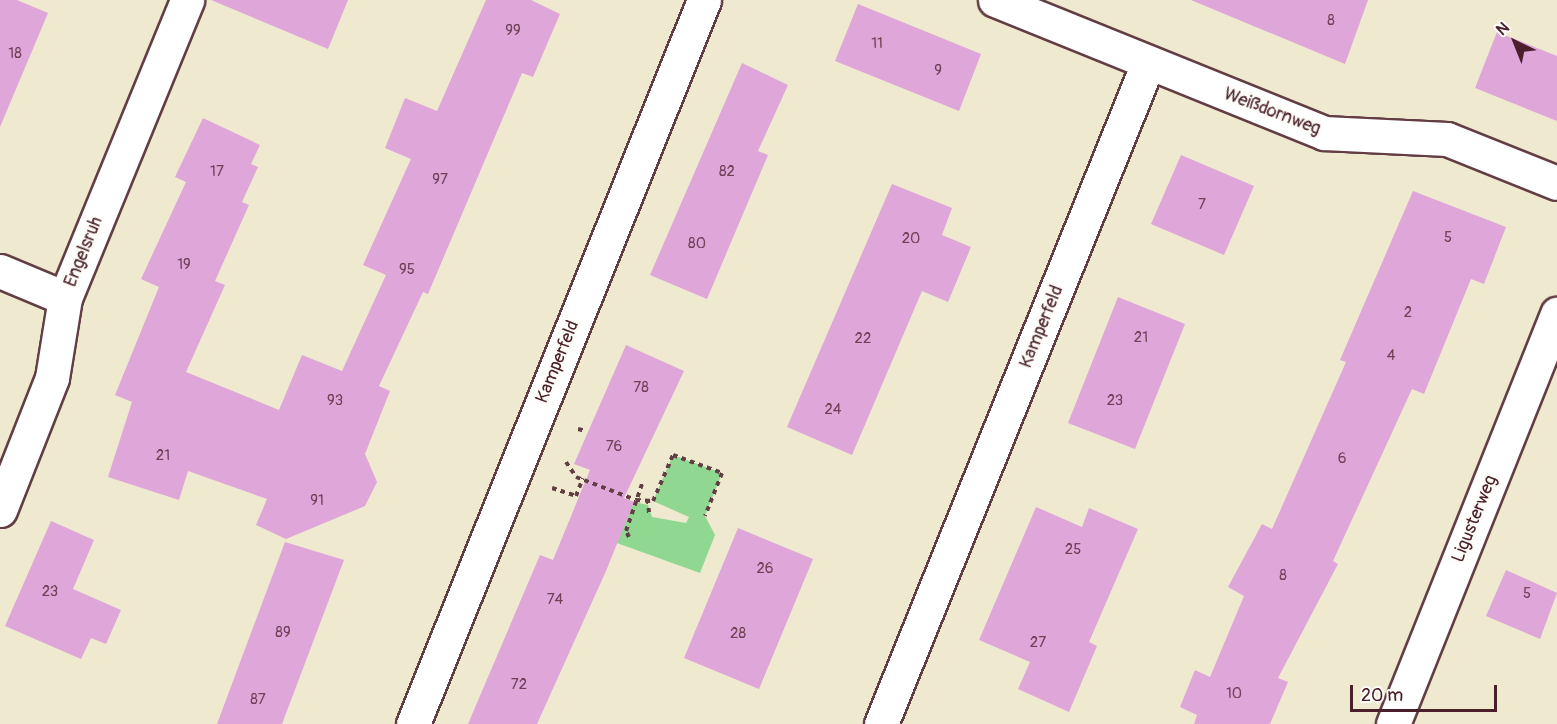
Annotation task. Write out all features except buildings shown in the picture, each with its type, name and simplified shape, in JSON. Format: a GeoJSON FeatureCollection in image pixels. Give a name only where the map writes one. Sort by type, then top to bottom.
{"type":"FeatureCollection","features":[{"type":"Feature","properties":{"kind":"street","name":"Engelsruh"},"geometry":{"type":"LineString","coordinates":[[0,510],[52,378],[65,298],[187,0]]}},
{"type":"Feature","properties":{"kind":"street","name":"Kamperfeld"},"geometry":{"type":"LineString","coordinates":[[413,724],[704,0]]}},
{"type":"Feature","properties":{"kind":"street","name":"Weißdornweg"},"geometry":{"type":"LineString","coordinates":[[995,0],[1324,134],[1447,139],[1557,183]]}},
{"type":"Feature","properties":{"kind":"street","name":"Kamperfeld"},"geometry":{"type":"LineString","coordinates":[[881,724],[1148,63]]}},
{"type":"Feature","properties":{"kind":"street"},"geometry":{"type":"LineString","coordinates":[[0,271],[65,298]]}},
{"type":"Feature","properties":{"kind":"street","name":"Ligusterweg"},"geometry":{"type":"LineString","coordinates":[[1394,724],[1557,314]]}},
{"type":"Feature","properties":{"kind":"path"},"geometry":{"type":"LineString","coordinates":[[568,426],[586,431]]}},
{"type":"Feature","properties":{"kind":"path"},"geometry":{"type":"LineString","coordinates":[[573,440],[577,429]]}},
{"type":"Feature","properties":{"kind":"path"},"geometry":{"type":"LineString","coordinates":[[569,450],[569,468],[583,478],[636,500],[648,498],[653,501],[670,454],[722,473],[705,516]]}},
{"type":"Feature","properties":{"kind":"path"},"geometry":{"type":"LineString","coordinates":[[547,487],[576,496],[583,478]]}},
{"type":"Feature","properties":{"kind":"path"},"geometry":{"type":"LineString","coordinates":[[628,537],[626,531],[642,484]]}},
{"type":"Feature","properties":{"kind":"path"},"geometry":{"type":"LineString","coordinates":[[648,498],[650,516]]}},
{"type":"Feature","properties":{"kind":"green space"},"geometry":{"type":"Polygon","coordinates":[[[673,455],[722,473],[705,516],[715,535],[700,573],[617,543],[634,502],[648,505],[652,517],[686,523],[689,517],[653,501],[673,455]]]}}]}
